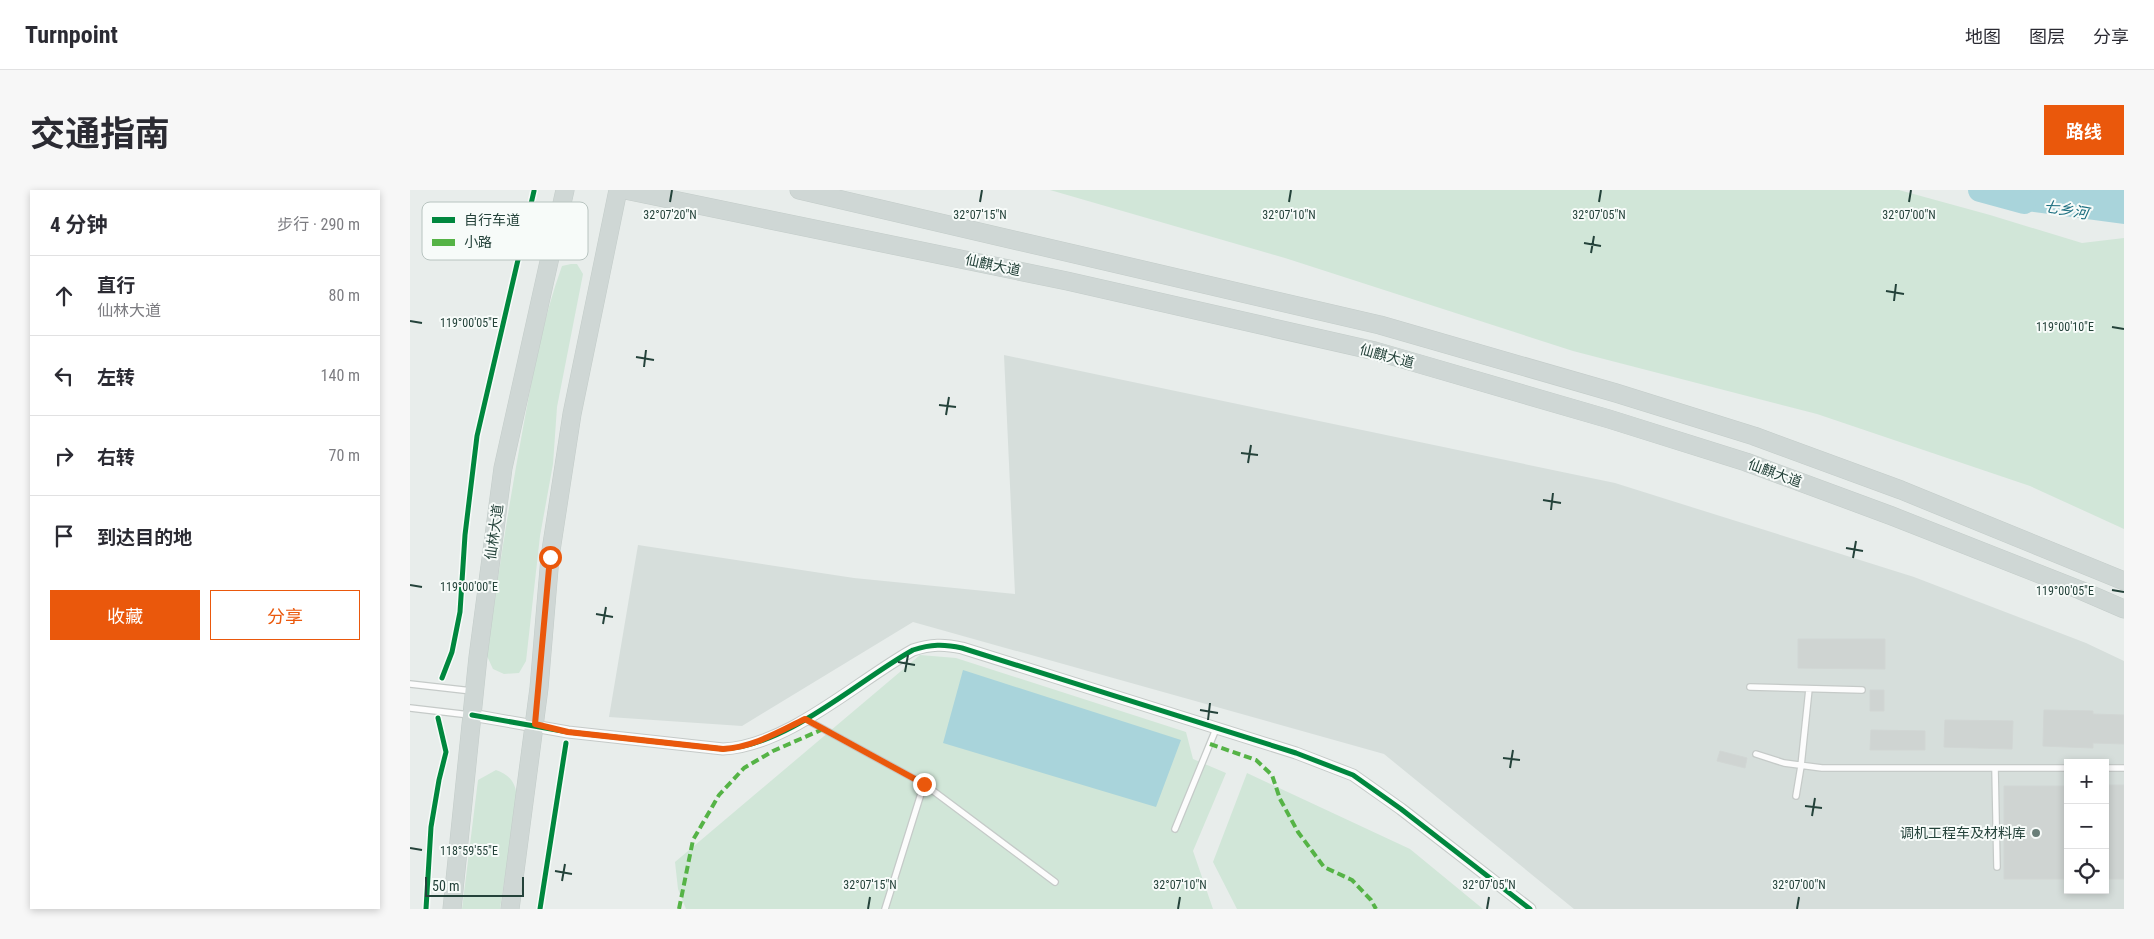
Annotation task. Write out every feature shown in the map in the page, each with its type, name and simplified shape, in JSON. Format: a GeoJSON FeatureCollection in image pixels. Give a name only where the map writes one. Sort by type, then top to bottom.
{"type":"FeatureCollection","features":[{"type":"Feature","properties":{"kind":"main road"},"geometry":{"type":"LineString","coordinates":[[510,909],[535,724],[550,557],[572,414],[618,190]]}},
{"type":"Feature","properties":{"kind":"main road","name":"仙麒大道"},"geometry":{"type":"LineString","coordinates":[[625,190],[1067,281],[1375,351],[1610,419],[1746,462],[1892,516],[2080,590],[2124,610]]}},
{"type":"Feature","properties":{"kind":"main road","name":"仙麒大道"},"geometry":{"type":"LineString","coordinates":[[799,190],[1380,325],[1531,368],[1754,436],[1902,490],[2089,565],[2124,581]]}},
{"type":"Feature","properties":{"kind":"main road","name":"仙林大道"},"geometry":{"type":"LineString","coordinates":[[452,909],[474,692],[503,468],[549,260]]}},
{"type":"Feature","properties":{"kind":"street"},"geometry":{"type":"LineString","coordinates":[[472,715],[535,724],[568,732],[723,749],[741,748],[761,741],[805,719],[914,650],[929,644],[942,644],[962,648],[1296,753],[1352,775],[1401,809],[1530,909]]}},
{"type":"Feature","properties":{"kind":"lane"},"geometry":{"type":"LineString","coordinates":[[410,684],[474,692]]}},
{"type":"Feature","properties":{"kind":"lane"},"geometry":{"type":"LineString","coordinates":[[1750,687],[1862,690]]}},
{"type":"Feature","properties":{"kind":"lane"},"geometry":{"type":"LineString","coordinates":[[1796,796],[1809,689]]}},
{"type":"Feature","properties":{"kind":"lane"},"geometry":{"type":"LineString","coordinates":[[410,708],[472,715]]}},
{"type":"Feature","properties":{"kind":"lane"},"geometry":{"type":"LineString","coordinates":[[805,719],[924,784],[1055,882]]}},
{"type":"Feature","properties":{"kind":"lane"},"geometry":{"type":"LineString","coordinates":[[1175,828],[1216,729]]}},
{"type":"Feature","properties":{"kind":"lane"},"geometry":{"type":"LineString","coordinates":[[1756,754],[1801,766],[2064,768]]}},
{"type":"Feature","properties":{"kind":"lane"},"geometry":{"type":"LineString","coordinates":[[1995,768],[1997,867]]}},
{"type":"Feature","properties":{"kind":"lane"},"geometry":{"type":"LineString","coordinates":[[2109,768],[2124,768]]}},
{"type":"Feature","properties":{"kind":"lane"},"geometry":{"type":"LineString","coordinates":[[885,909],[924,784]]}},
{"type":"Feature","properties":{"kind":"shaded area"},"geometry":{"type":"Polygon","coordinates":[[[1004,355],[1615,483],[1914,577],[2086,643],[2124,661],[2124,909],[1574,909],[1384,754],[913,622],[742,726],[609,717],[638,545],[854,578],[1015,594],[1004,355]]]}},
{"type":"Feature","properties":{"kind":"green space"},"geometry":{"type":"Polygon","coordinates":[[[1050,190],[1899,190],[2082,243],[2124,238],[2124,529],[2030,486],[1817,414],[1573,351],[1285,258],[1050,190]]]}},
{"type":"Feature","properties":{"kind":"green space"},"geometry":{"type":"Polygon","coordinates":[[[577,264],[583,274],[557,407],[553,464],[540,536],[526,661],[519,673],[504,674],[493,669],[487,656],[508,514],[544,326],[562,266],[577,264]]]}},
{"type":"Feature","properties":{"kind":"green space"},"geometry":{"type":"Polygon","coordinates":[[[920,655],[956,658],[1186,732],[1193,759],[1226,773],[1193,851],[1213,909],[686,909],[678,889],[675,862],[920,655]]]}},
{"type":"Feature","properties":{"kind":"green space"},"geometry":{"type":"Polygon","coordinates":[[[496,770],[505,774],[511,780],[517,798],[500,909],[462,909],[478,780],[496,770]]]}},
{"type":"Feature","properties":{"kind":"green space"},"geometry":{"type":"Polygon","coordinates":[[[1247,773],[1410,849],[1483,909],[1237,909],[1213,862],[1247,773]]]}},
{"type":"Feature","properties":{"kind":"water","name":"七乡河"},"geometry":{"type":"Polygon","coordinates":[[[1995,190],[2124,190],[2124,224],[2012,209],[1989,202],[1995,190]]]}},
{"type":"Feature","properties":{"kind":"water"},"geometry":{"type":"Polygon","coordinates":[[[963,670],[1181,740],[1156,807],[943,743],[963,670]]]}},
{"type":"Feature","properties":{"kind":"building"},"geometry":{"type":"Polygon","coordinates":[[[1798,639],[1885,639],[1885,669],[1798,668],[1798,639]]]}},
{"type":"Feature","properties":{"kind":"building"},"geometry":{"type":"Polygon","coordinates":[[[1870,690],[1884,690],[1884,711],[1870,711],[1870,690]]]}},
{"type":"Feature","properties":{"kind":"building"},"geometry":{"type":"Polygon","coordinates":[[[2044,710],[2093,711],[2093,714],[2124,715],[2124,744],[2093,743],[2093,748],[2043,746],[2044,710]]]}},
{"type":"Feature","properties":{"kind":"building"},"geometry":{"type":"Polygon","coordinates":[[[1945,720],[2013,721],[2012,749],[1944,747],[1945,720]]]}},
{"type":"Feature","properties":{"kind":"building"},"geometry":{"type":"Polygon","coordinates":[[[1871,730],[1925,731],[1925,750],[1870,750],[1871,730]]]}},
{"type":"Feature","properties":{"kind":"building"},"geometry":{"type":"Polygon","coordinates":[[[1720,751],[1747,758],[1745,768],[1717,761],[1720,751]]]}},
{"type":"Feature","properties":{"kind":"building"},"geometry":{"type":"Polygon","coordinates":[[[2109,785],[2124,785],[2124,879],[2109,879],[2109,785]]]}},
{"type":"Feature","properties":{"kind":"building","name":"调机工程车及材料库"},"geometry":{"type":"Polygon","coordinates":[[[2004,786],[2064,786],[2064,879],[2004,879],[2004,786]]]}},
{"type":"Feature","properties":{"kind":"waterway","name":"七乡河"},"geometry":{"type":"LineString","coordinates":[[1980,190],[2024,202]]}},
{"type":"Feature","properties":{"kind":"marked path"},"geometry":{"type":"LineString","coordinates":[[679,909],[693,840],[719,795],[744,768],[773,751],[821,730]]}},
{"type":"Feature","properties":{"kind":"marked path"},"geometry":{"type":"LineString","coordinates":[[1210,744],[1256,760],[1272,775],[1280,799],[1298,832],[1324,867],[1352,880],[1371,900],[1376,909]]}},
{"type":"Feature","properties":{"kind":"cycle path"},"geometry":{"type":"LineString","coordinates":[[531,202],[534,191]]}},
{"type":"Feature","properties":{"kind":"cycle path"},"geometry":{"type":"LineString","coordinates":[[442,678],[452,652],[460,612],[465,535],[477,436],[518,260]]}},
{"type":"Feature","properties":{"kind":"cycle path"},"geometry":{"type":"LineString","coordinates":[[472,715],[568,732],[723,749],[748,745],[772,737],[797,725],[913,650],[943,645],[962,648],[1296,753],[1353,775],[1401,809],[1530,909]]}},
{"type":"Feature","properties":{"kind":"cycle path"},"geometry":{"type":"LineString","coordinates":[[426,909],[431,827],[446,752],[438,718]]}},
{"type":"Feature","properties":{"kind":"cycle path"},"geometry":{"type":"LineString","coordinates":[[540,909],[566,743]]}},
{"type":"Feature","properties":{"kind":"place","name":"调机工程车及材料库"},"geometry":{"type":"Point","coordinates":[2036,833]}},
{"type":"Feature","properties":{"kind":"route"},"geometry":{"type":"LineString","coordinates":[[550,557],[535,724],[568,732],[723,749],[741,748],[761,741],[805,719],[821,730],[924,784]]}}]}
